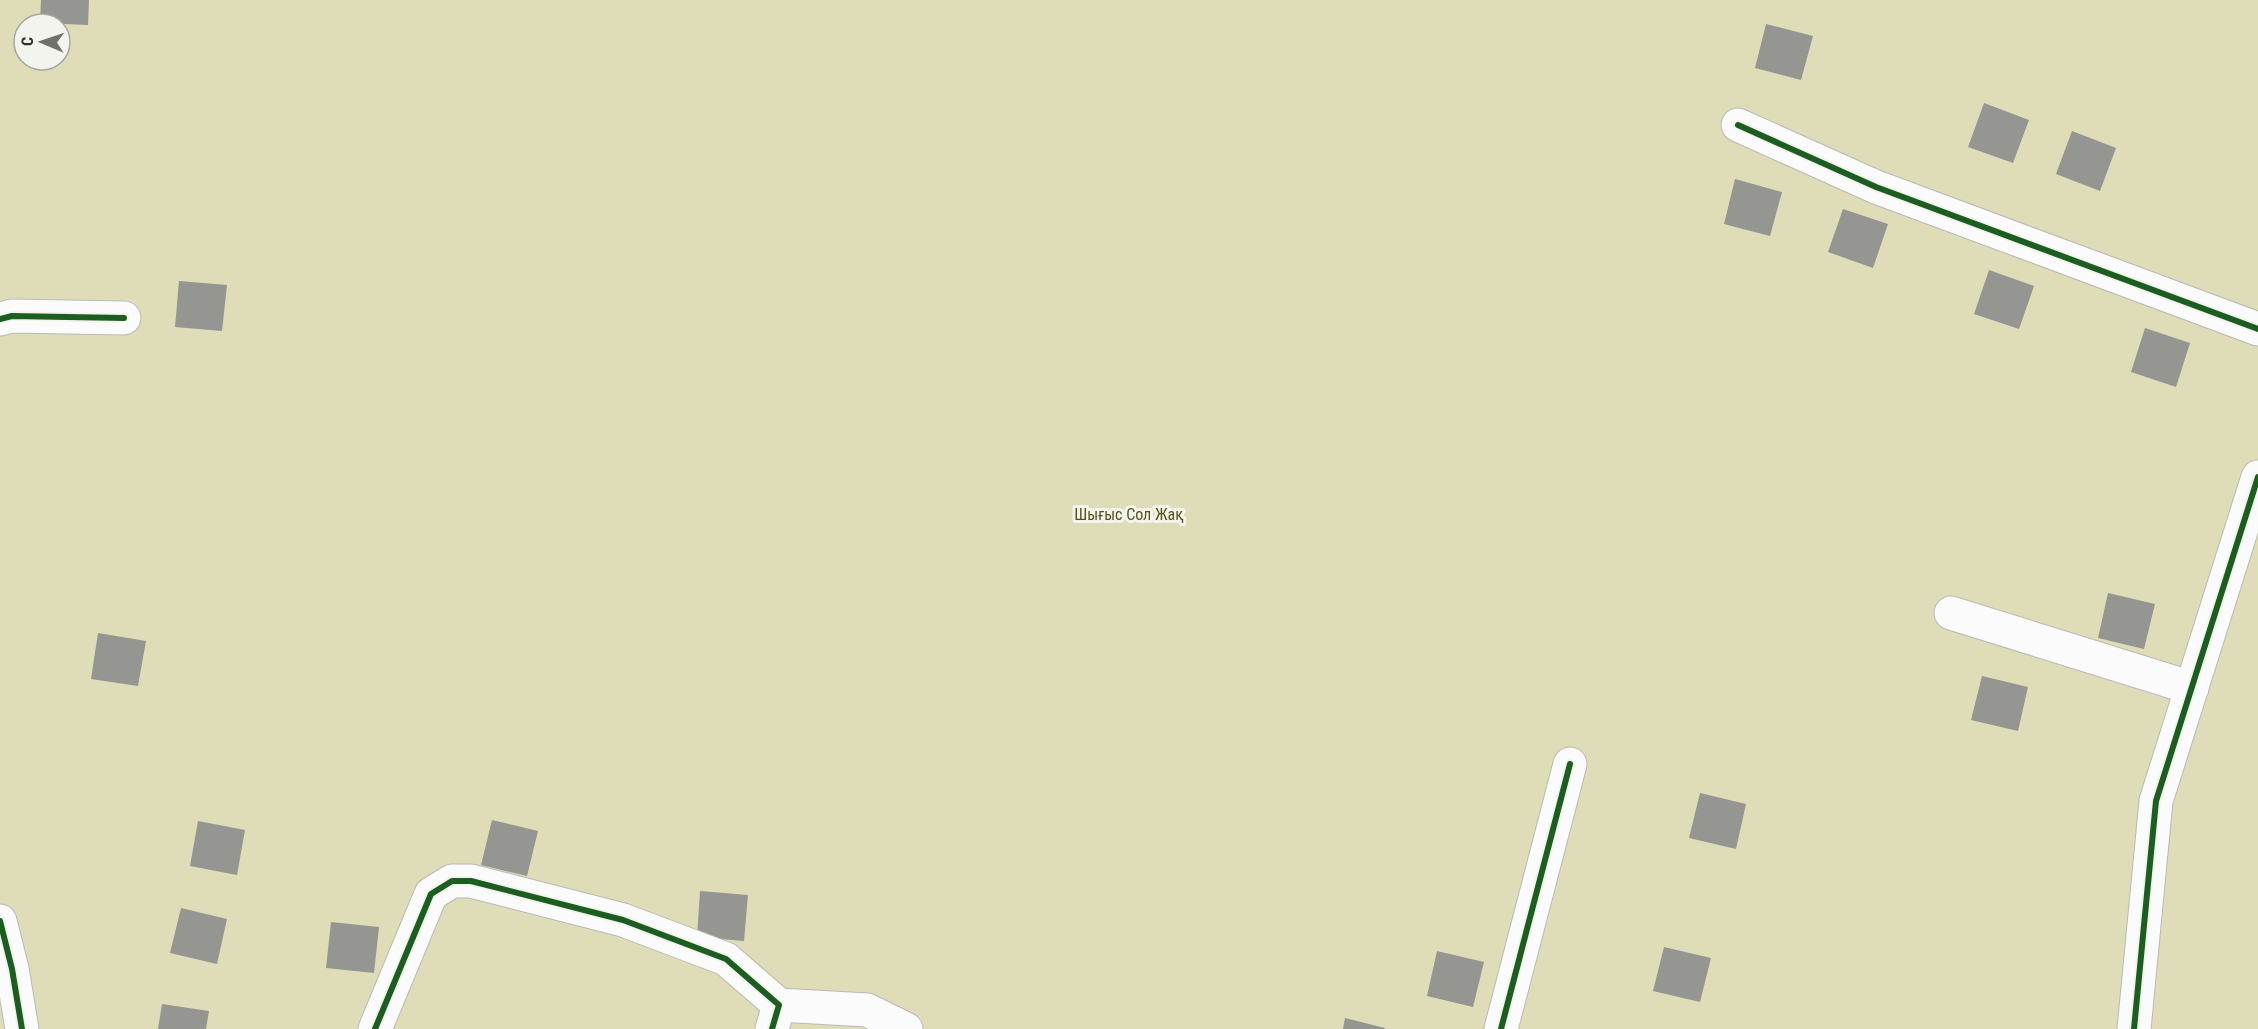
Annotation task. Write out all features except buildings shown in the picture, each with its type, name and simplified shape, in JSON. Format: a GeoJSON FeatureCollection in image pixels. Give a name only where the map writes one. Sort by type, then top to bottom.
{"type":"FeatureCollection","features":[{"type":"Feature","properties":{"kind":"street"},"geometry":{"type":"LineString","coordinates":[[1738,125],[1876,186],[2258,329]]}},
{"type":"Feature","properties":{"kind":"street"},"geometry":{"type":"LineString","coordinates":[[0,319],[12,316],[124,318]]}},
{"type":"Feature","properties":{"kind":"street"},"geometry":{"type":"LineString","coordinates":[[2134,1029],[2156,801],[2258,477]]}},
{"type":"Feature","properties":{"kind":"street"},"geometry":{"type":"LineString","coordinates":[[1951,613],[2192,688]]}},
{"type":"Feature","properties":{"kind":"street"},"geometry":{"type":"LineString","coordinates":[[1501,1029],[1570,764]]}},
{"type":"Feature","properties":{"kind":"street"},"geometry":{"type":"LineString","coordinates":[[375,1029],[431,894],[452,881],[471,881],[623,920],[726,958],[775,1017],[867,1010],[906,1029]]}},
{"type":"Feature","properties":{"kind":"street"},"geometry":{"type":"LineString","coordinates":[[0,921],[12,969],[22,1029]]}},
{"type":"Feature","properties":{"kind":"green space","name":"Шығыс Сол Жақ"},"geometry":{"type":"Polygon","coordinates":[[[0,0],[2258,0],[2258,1029],[0,1029],[0,0]]]}},
{"type":"Feature","properties":{"kind":"cycle path"},"geometry":{"type":"LineString","coordinates":[[1738,125],[1876,187],[2258,329]]}},
{"type":"Feature","properties":{"kind":"cycle path"},"geometry":{"type":"LineString","coordinates":[[0,319],[12,316],[124,318]]}},
{"type":"Feature","properties":{"kind":"cycle path"},"geometry":{"type":"LineString","coordinates":[[2134,1029],[2156,801],[2258,477]]}},
{"type":"Feature","properties":{"kind":"cycle path"},"geometry":{"type":"LineString","coordinates":[[1501,1029],[1570,764]]}},
{"type":"Feature","properties":{"kind":"cycle path"},"geometry":{"type":"LineString","coordinates":[[375,1029],[431,894],[452,881],[471,881],[623,920],[726,959],[779,1005],[772,1029]]}},
{"type":"Feature","properties":{"kind":"cycle path"},"geometry":{"type":"LineString","coordinates":[[0,921],[12,969],[22,1029]]}}]}
